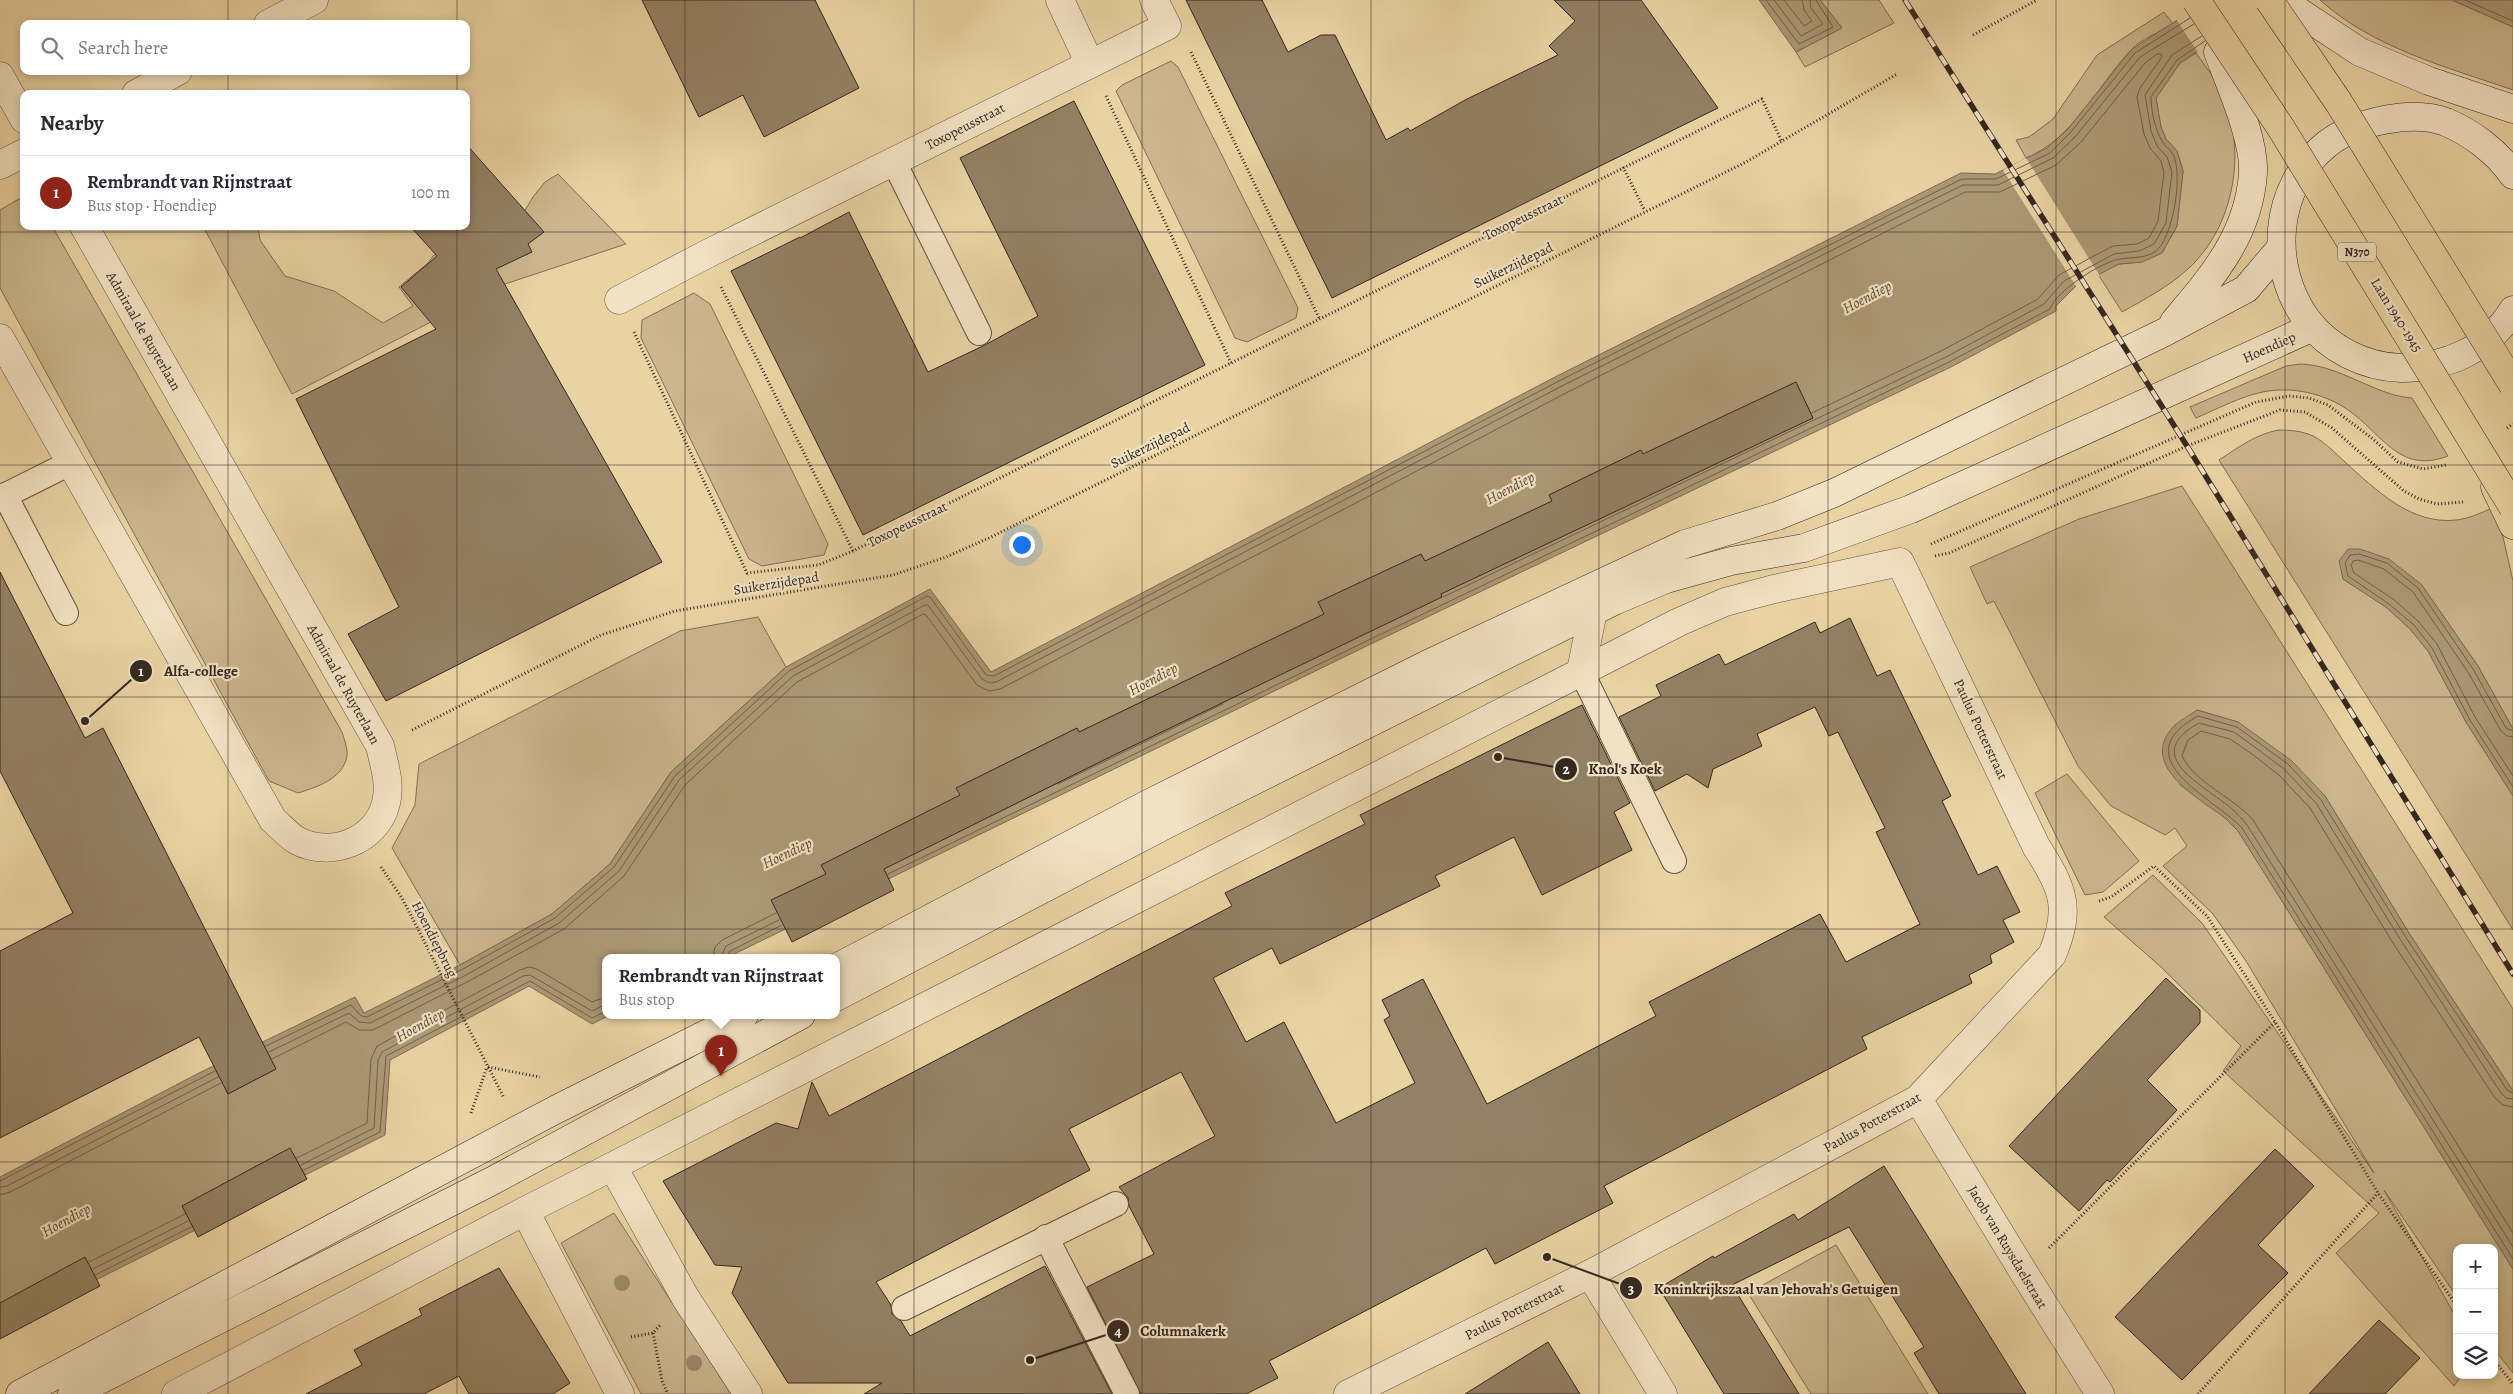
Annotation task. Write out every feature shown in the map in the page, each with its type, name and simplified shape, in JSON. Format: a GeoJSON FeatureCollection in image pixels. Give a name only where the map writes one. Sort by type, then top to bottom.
{"type":"FeatureCollection","features":[{"type":"Feature","properties":{"kind":"highway","name":"Laan 1940-1945"},"geometry":{"type":"LineString","coordinates":[[2196,0],[2281,128],[2513,507]]}},
{"type":"Feature","properties":{"kind":"highway"},"geometry":{"type":"LineString","coordinates":[[2268,0],[2339,102],[2513,385]]}},
{"type":"Feature","properties":{"kind":"highway"},"geometry":{"type":"LineString","coordinates":[[2493,335],[2513,375]]}},
{"type":"Feature","properties":{"kind":"highway"},"geometry":{"type":"LineString","coordinates":[[2419,368],[2473,450],[2494,486],[2513,525]]}},
{"type":"Feature","properties":{"kind":"street"},"geometry":{"type":"LineString","coordinates":[[276,20],[314,0]]}},
{"type":"Feature","properties":{"kind":"street"},"geometry":{"type":"LineString","coordinates":[[1060,0],[1090,64]]}},
{"type":"Feature","properties":{"kind":"street"},"geometry":{"type":"LineString","coordinates":[[1154,0],[1167,26]]}},
{"type":"Feature","properties":{"kind":"street"},"geometry":{"type":"LineString","coordinates":[[2184,0],[2218,52],[2302,171]]}},
{"type":"Feature","properties":{"kind":"street"},"geometry":{"type":"LineString","coordinates":[[2280,0],[2360,52],[2428,81],[2513,109]]}},
{"type":"Feature","properties":{"kind":"street"},"geometry":{"type":"LineString","coordinates":[[2280,0],[2359,125]]}},
{"type":"Feature","properties":{"kind":"street","name":"Toxopeusstraat"},"geometry":{"type":"LineString","coordinates":[[619,300],[705,255],[1167,26]]}},
{"type":"Feature","properties":{"kind":"street"},"geometry":{"type":"LineString","coordinates":[[2165,332],[2202,288],[2231,249],[2245,215],[2253,172],[2245,126],[2218,52]]}},
{"type":"Feature","properties":{"kind":"street"},"geometry":{"type":"LineString","coordinates":[[143,90],[171,75]]}},
{"type":"Feature","properties":{"kind":"street"},"geometry":{"type":"LineString","coordinates":[[0,76],[20,112]]}},
{"type":"Feature","properties":{"kind":"street"},"geometry":{"type":"LineString","coordinates":[[2513,174],[2483,142],[2444,122],[2402,117],[2359,125],[2327,144],[2302,171],[2289,196],[2281,222],[2280,249],[2285,278],[2292,295],[2313,327],[2335,347],[2361,360],[2389,368],[2419,368],[2446,362],[2471,352],[2493,335],[2513,310]]}},
{"type":"Feature","properties":{"kind":"street"},"geometry":{"type":"LineString","coordinates":[[0,165],[20,155]]}},
{"type":"Feature","properties":{"kind":"street","name":"Admiraal de Ruyterlaan"},"geometry":{"type":"LineString","coordinates":[[0,338],[272,820],[295,840],[310,846],[330,848],[360,838],[377,823],[386,803],[388,786],[380,746],[86,230]]}},
{"type":"Feature","properties":{"kind":"street"},"geometry":{"type":"LineString","coordinates":[[840,966],[1146,805],[1426,665],[1685,544],[1777,516],[1834,493],[2165,332],[2246,289],[2280,249]]}},
{"type":"Feature","properties":{"kind":"street","name":"Hoendiep"},"geometry":{"type":"LineString","coordinates":[[840,995],[1167,824],[1593,610],[1666,579],[1731,561],[1804,548],[1911,509],[2313,327]]}},
{"type":"Feature","properties":{"kind":"street"},"geometry":{"type":"LineString","coordinates":[[176,1394],[525,1211],[1581,671],[1725,602],[1774,589],[1900,562]]}},
{"type":"Feature","properties":{"kind":"street","name":"Paulus Potterstraat"},"geometry":{"type":"LineString","coordinates":[[1348,1394],[1590,1274],[1918,1099],[2052,955],[2061,934],[2064,912],[2062,897],[2053,873],[2036,846],[1900,562]]}},
{"type":"Feature","properties":{"kind":"street"},"geometry":{"type":"LineString","coordinates":[[1581,671],[1593,610]]}},
{"type":"Feature","properties":{"kind":"street"},"geometry":{"type":"LineString","coordinates":[[20,1394],[555,1110],[736,1019]]}},
{"type":"Feature","properties":{"kind":"street"},"geometry":{"type":"LineString","coordinates":[[72,1394],[492,1182],[794,1019]]}},
{"type":"Feature","properties":{"kind":"street","name":"Jacob van Ruysdaelstraat"},"geometry":{"type":"LineString","coordinates":[[1918,1099],[2100,1394]]}},
{"type":"Feature","properties":{"kind":"street"},"geometry":{"type":"LineString","coordinates":[[613,1167],[685,1297],[748,1394]]}},
{"type":"Feature","properties":{"kind":"street"},"geometry":{"type":"LineString","coordinates":[[525,1211],[620,1394]]}},
{"type":"Feature","properties":{"kind":"street"},"geometry":{"type":"LineString","coordinates":[[1590,1274],[1662,1394]]}},
{"type":"Feature","properties":{"kind":"lane"},"geometry":{"type":"LineString","coordinates":[[894,162],[979,333]]}},
{"type":"Feature","properties":{"kind":"lane"},"geometry":{"type":"LineString","coordinates":[[66,613],[2,496],[70,463]]}},
{"type":"Feature","properties":{"kind":"lane"},"geometry":{"type":"LineString","coordinates":[[1581,671],[1674,861]]}},
{"type":"Feature","properties":{"kind":"lane"},"geometry":{"type":"LineString","coordinates":[[904,1308],[1116,1204]]}},
{"type":"Feature","properties":{"kind":"lane"},"geometry":{"type":"LineString","coordinates":[[1046,1237],[1127,1394]]}},
{"type":"Feature","properties":{"kind":"path"},"geometry":{"type":"LineString","coordinates":[[1973,35],[2037,0]]}},
{"type":"Feature","properties":{"kind":"path"},"geometry":{"type":"LineString","coordinates":[[1167,26],[1190,50],[1319,318]]}},
{"type":"Feature","properties":{"kind":"path"},"geometry":{"type":"LineString","coordinates":[[1090,64],[1231,363]]}},
{"type":"Feature","properties":{"kind":"path","name":"Suikerzijdepad"},"geometry":{"type":"LineString","coordinates":[[380,746],[601,635],[675,611],[854,583],[893,575],[946,557],[989,538],[1746,162],[1897,74]]}},
{"type":"Feature","properties":{"kind":"path","name":"Toxopeusstraat"},"geometry":{"type":"LineString","coordinates":[[705,255],[853,551],[1762,99],[1782,142]]}},
{"type":"Feature","properties":{"kind":"path"},"geometry":{"type":"LineString","coordinates":[[1623,167],[1645,211]]}},
{"type":"Feature","properties":{"kind":"path"},"geometry":{"type":"LineString","coordinates":[[619,300],[747,574],[818,565],[853,551]]}},
{"type":"Feature","properties":{"kind":"path"},"geometry":{"type":"LineString","coordinates":[[1900,562],[1943,537],[2256,402],[2289,396],[2309,398],[2328,405],[2373,439],[2398,462],[2423,469],[2445,466],[2513,424]]}},
{"type":"Feature","properties":{"kind":"path"},"geometry":{"type":"LineString","coordinates":[[1900,562],[1949,553],[2187,446],[2280,410],[2305,412],[2332,428],[2404,491],[2419,500],[2437,504],[2462,502],[2494,486]]}},
{"type":"Feature","properties":{"kind":"path","name":"Hoendiepbrug"},"geometry":{"type":"LineString","coordinates":[[360,838],[402,898],[487,1066]]}},
{"type":"Feature","properties":{"kind":"path"},"geometry":{"type":"LineString","coordinates":[[2064,912],[2111,897],[2154,866],[2207,916],[2275,1022],[2378,1193],[2453,1300]]}},
{"type":"Feature","properties":{"kind":"path"},"geometry":{"type":"LineString","coordinates":[[2024,1273],[2275,1022]]}},
{"type":"Feature","properties":{"kind":"path"},"geometry":{"type":"LineString","coordinates":[[2198,1394],[2378,1193]]}},
{"type":"Feature","properties":{"kind":"path"},"geometry":{"type":"LineString","coordinates":[[594,1345],[653,1333],[685,1297]]}},
{"type":"Feature","properties":{"kind":"path"},"geometry":{"type":"LineString","coordinates":[[653,1333],[660,1374],[668,1394]]}},
{"type":"Feature","properties":{"kind":"path"},"geometry":{"type":"LineString","coordinates":[[2498,1365],[2513,1384]]}},
{"type":"Feature","properties":{"kind":"shaded area"},"geometry":{"type":"Polygon","coordinates":[[[1820,0],[1879,0],[1894,23],[1805,67],[1796,52],[1842,28],[1820,0]]]}},
{"type":"Feature","properties":{"kind":"shaded area"},"geometry":{"type":"Polygon","coordinates":[[[2320,0],[2452,0],[2513,27],[2513,90],[2437,64],[2387,44],[2341,17],[2320,0]]]}},
{"type":"Feature","properties":{"kind":"shaded area"},"geometry":{"type":"Polygon","coordinates":[[[2164,12],[2173,24],[2135,46],[2071,125],[2043,149],[2026,158],[2016,140],[2029,137],[2053,119],[2097,55],[2164,12]]]}},
{"type":"Feature","properties":{"kind":"shaded area"},"geometry":{"type":"Polygon","coordinates":[[[2196,53],[2220,89],[2230,117],[2234,140],[2235,164],[2226,210],[2217,231],[2204,251],[2182,275],[2122,312],[2098,274],[2119,264],[2142,262],[2162,253],[2177,226],[2183,171],[2177,151],[2166,139],[2161,127],[2156,98],[2180,63],[2196,53]]]}},
{"type":"Feature","properties":{"kind":"shaded area"},"geometry":{"type":"Polygon","coordinates":[[[1171,61],[1178,67],[1298,308],[1296,318],[1247,342],[1235,338],[1116,91],[1122,85],[1171,61]]]}},
{"type":"Feature","properties":{"kind":"shaded area"},"geometry":{"type":"Polygon","coordinates":[[[558,174],[626,244],[502,285],[292,394],[205,230],[259,230],[260,240],[285,276],[334,291],[383,323],[413,306],[399,287],[428,263],[434,255],[524,212],[545,182],[558,174]]]}},
{"type":"Feature","properties":{"kind":"shaded area"},"geometry":{"type":"Polygon","coordinates":[[[20,198],[20,230],[54,230],[342,732],[347,750],[345,764],[335,776],[321,785],[298,793],[269,781],[0,288],[0,210],[20,198]]]}},
{"type":"Feature","properties":{"kind":"shaded area"},"geometry":{"type":"Polygon","coordinates":[[[694,293],[710,304],[828,544],[824,555],[762,566],[749,559],[641,338],[642,320],[694,293]]]}},
{"type":"Feature","properties":{"kind":"shaded area"},"geometry":{"type":"Polygon","coordinates":[[[2300,364],[2329,369],[2384,392],[2412,398],[2448,456],[2432,460],[2418,460],[2405,457],[2384,442],[2351,412],[2335,402],[2317,395],[2298,391],[2279,390],[2257,393],[2196,418],[2190,407],[2286,366],[2300,364]]]}},
{"type":"Feature","properties":{"kind":"shaded area"},"geometry":{"type":"Polygon","coordinates":[[[2279,430],[2300,432],[2317,438],[2382,494],[2409,511],[2424,517],[2456,520],[2474,516],[2492,508],[2503,537],[2513,581],[2513,729],[2478,666],[2421,584],[2340,561],[2343,579],[2386,607],[2410,629],[2428,651],[2466,722],[2513,796],[2513,930],[2219,460],[2255,438],[2279,430]]]}},
{"type":"Feature","properties":{"kind":"shaded area"},"geometry":{"type":"Polygon","coordinates":[[[2182,486],[2513,1009],[2513,1091],[2409,933],[2325,796],[2238,722],[2197,710],[2180,785],[2223,816],[2238,831],[2497,1244],[2453,1244],[2453,1291],[2384,1190],[2453,1312],[2453,1379],[2459,1379],[2454,1386],[2336,1253],[2379,1213],[2223,1071],[2241,1046],[2161,967],[2104,917],[2153,875],[2202,923],[2374,1173],[2246,961],[2213,914],[2163,866],[2187,846],[2175,828],[2165,835],[2111,806],[2078,766],[1994,601],[1987,604],[1970,567],[2079,519],[2182,486]]]}},
{"type":"Feature","properties":{"kind":"shaded area"},"geometry":{"type":"Polygon","coordinates":[[[758,617],[786,667],[671,772],[610,864],[552,914],[460,965],[392,848],[415,805],[419,764],[680,631],[758,617]]]}},
{"type":"Feature","properties":{"kind":"shaded area"},"geometry":{"type":"Polygon","coordinates":[[[2067,774],[2139,861],[2103,892],[2085,895],[2035,793],[2067,774]]]}},
{"type":"Feature","properties":{"kind":"shaded area"},"geometry":{"type":"Polygon","coordinates":[[[614,1213],[731,1394],[641,1394],[561,1243],[614,1213]]]}},
{"type":"Feature","properties":{"kind":"shaded area"},"geometry":{"type":"Polygon","coordinates":[[[1836,1245],[1928,1394],[1811,1394],[1748,1293],[1836,1245]]]}},
{"type":"Feature","properties":{"kind":"shaded area"},"geometry":{"type":"Polygon","coordinates":[[[2498,1245],[2513,1269],[2513,1373],[2498,1354],[2498,1245]]]}},
{"type":"Feature","properties":{"kind":"water"},"geometry":{"type":"Polygon","coordinates":[[[1759,0],[1820,0],[1842,28],[1796,52],[1759,0]]]}},
{"type":"Feature","properties":{"kind":"water"},"geometry":{"type":"Polygon","coordinates":[[[2452,0],[2513,0],[2513,27],[2452,0]]]}},
{"type":"Feature","properties":{"kind":"water"},"geometry":{"type":"Polygon","coordinates":[[[2196,8],[2218,38],[2180,63],[2156,98],[2161,127],[2166,139],[2177,151],[2183,171],[2177,226],[2162,253],[2142,262],[2119,264],[2075,287],[2056,306],[2056,311],[1951,367],[1377,641],[734,954],[602,954],[602,1019],[592,1024],[529,986],[390,1060],[385,1135],[0,1328],[0,1177],[199,1073],[355,997],[364,1013],[460,965],[552,914],[610,864],[671,772],[786,667],[930,589],[991,672],[1557,376],[1961,173],[1995,174],[2047,148],[2067,130],[2132,49],[2196,8]]]}},
{"type":"Feature","properties":{"kind":"water"},"geometry":{"type":"Polygon","coordinates":[[[2348,549],[2360,549],[2389,559],[2421,584],[2478,666],[2513,729],[2513,796],[2466,722],[2428,651],[2410,629],[2386,607],[2343,579],[2339,561],[2348,549]]]}},
{"type":"Feature","properties":{"kind":"water"},"geometry":{"type":"Polygon","coordinates":[[[2197,710],[2238,722],[2292,761],[2325,796],[2409,933],[2513,1091],[2513,1269],[2238,831],[2223,817],[2185,789],[2166,766],[2162,753],[2165,740],[2174,726],[2197,710]]]}},
{"type":"Feature","properties":{"kind":"pier"},"geometry":{"type":"Polygon","coordinates":[[[2204,0],[2280,0],[2199,54],[2176,19],[2204,0]]]}},
{"type":"Feature","properties":{"kind":"pier"},"geometry":{"type":"Polygon","coordinates":[[[2026,158],[2100,276],[2077,288],[2003,170],[2026,158]]]}},
{"type":"Feature","properties":{"kind":"building"},"geometry":{"type":"Polygon","coordinates":[[[642,0],[815,0],[859,88],[764,137],[743,95],[699,117],[642,0]]]}},
{"type":"Feature","properties":{"kind":"building"},"geometry":{"type":"Polygon","coordinates":[[[1186,0],[1262,0],[1288,52],[1321,35],[1335,35],[1386,140],[1408,128],[1410,131],[1467,99],[1558,55],[1549,46],[1575,21],[1554,0],[1641,0],[1718,108],[1332,298],[1186,0]]]}},
{"type":"Feature","properties":{"kind":"building"},"geometry":{"type":"Polygon","coordinates":[[[1074,101],[1205,365],[863,535],[731,271],[849,212],[928,372],[985,345],[1038,316],[960,158],[1074,101]]]}},
{"type":"Feature","properties":{"kind":"building"},"geometry":{"type":"Polygon","coordinates":[[[470,149],[544,232],[528,244],[532,252],[496,269],[662,562],[386,701],[348,634],[399,607],[296,399],[436,329],[401,287],[437,256],[414,230],[470,230],[470,149]]]}},
{"type":"Feature","properties":{"kind":"building"},"geometry":{"type":"Polygon","coordinates":[[[1796,382],[1813,418],[1441,594],[1442,597],[1112,756],[884,869],[894,890],[792,942],[771,900],[826,874],[821,865],[960,795],[956,788],[1077,728],[1079,732],[1324,614],[1318,602],[1421,554],[1425,561],[1552,501],[1549,495],[1641,450],[1643,454],[1796,382]]]}},
{"type":"Feature","properties":{"kind":"building"},"geometry":{"type":"Polygon","coordinates":[[[0,572],[85,738],[103,728],[276,1069],[228,1094],[199,1037],[0,1138],[0,951],[73,913],[0,771],[0,572]]]}},
{"type":"Feature","properties":{"kind":"building"},"geometry":{"type":"Polygon","coordinates":[[[1850,618],[1877,676],[1890,670],[1951,796],[1942,801],[1978,875],[1997,866],[2020,912],[2003,920],[2014,942],[1990,955],[1992,963],[1969,975],[1972,983],[1862,1037],[1867,1049],[1604,1186],[1613,1203],[1495,1264],[1486,1248],[1269,1361],[1278,1378],[1246,1394],[1141,1394],[1087,1287],[1154,1254],[1129,1206],[1128,1198],[1119,1187],[1215,1136],[1181,1072],[1069,1129],[1090,1170],[876,1282],[891,1305],[892,1314],[901,1321],[910,1336],[1045,1266],[1112,1394],[864,1394],[882,1383],[788,1383],[732,1293],[742,1267],[715,1265],[663,1181],[776,1123],[798,1129],[812,1082],[829,1116],[1232,906],[1225,893],[1365,824],[1360,815],[1582,705],[1630,803],[1614,812],[1632,850],[1542,895],[1514,837],[1435,876],[1440,886],[1280,964],[1272,948],[1213,978],[1246,1042],[1284,1022],[1336,1123],[1415,1083],[1384,1020],[1390,1016],[1382,1000],[1423,979],[1487,1104],[1656,1016],[1649,1002],[1820,914],[1846,962],[1920,924],[1876,832],[1885,828],[1838,732],[1829,736],[1815,707],[1757,734],[1762,746],[1713,769],[1708,788],[1687,774],[1655,791],[1619,717],[1661,696],[1656,685],[1719,654],[1725,665],[1815,622],[1820,633],[1850,618]]]}},
{"type":"Feature","properties":{"kind":"building"},"geometry":{"type":"Polygon","coordinates":[[[2166,978],[2200,1010],[2200,1023],[2147,1080],[2177,1110],[2110,1182],[2107,1180],[2079,1211],[2009,1146],[2166,978]]]}},
{"type":"Feature","properties":{"kind":"building"},"geometry":{"type":"Polygon","coordinates":[[[290,1148],[307,1179],[198,1237],[182,1206],[290,1148]]]}},
{"type":"Feature","properties":{"kind":"building"},"geometry":{"type":"Polygon","coordinates":[[[2275,1149],[2314,1186],[2258,1245],[2288,1273],[2182,1380],[2115,1317],[2275,1149]]]}},
{"type":"Feature","properties":{"kind":"building"},"geometry":{"type":"Polygon","coordinates":[[[1884,1166],[2026,1394],[1939,1394],[1914,1353],[1924,1347],[1849,1227],[1732,1285],[1799,1394],[1724,1394],[1659,1288],[1713,1256],[1714,1258],[1794,1214],[1798,1220],[1884,1166]]]}},
{"type":"Feature","properties":{"kind":"building"},"geometry":{"type":"Polygon","coordinates":[[[85,1257],[100,1286],[0,1339],[0,1303],[85,1257]]]}},
{"type":"Feature","properties":{"kind":"building"},"geometry":{"type":"Polygon","coordinates":[[[499,1268],[570,1383],[553,1394],[469,1394],[459,1376],[424,1394],[306,1394],[362,1365],[354,1350],[422,1315],[419,1309],[499,1268]]]}},
{"type":"Feature","properties":{"kind":"building"},"geometry":{"type":"Polygon","coordinates":[[[2379,1320],[2420,1358],[2385,1394],[2309,1394],[2379,1320]]]}},
{"type":"Feature","properties":{"kind":"building"},"geometry":{"type":"Polygon","coordinates":[[[1548,1342],[1580,1394],[1465,1394],[1548,1342]]]}},
{"type":"Feature","properties":{"kind":"railway"},"geometry":{"type":"LineString","coordinates":[[1905,0],[2187,446],[2513,974]]}},
{"type":"Feature","properties":{"kind":"place","name":"Alfa-college"},"geometry":{"type":"Point","coordinates":[85,721]}},
{"type":"Feature","properties":{"kind":"place","name":"Knol's Koek"},"geometry":{"type":"Point","coordinates":[1498,757]}},
{"type":"Feature","properties":{"kind":"place","name":"Rembrandt van Rijnstraat"},"geometry":{"type":"Point","coordinates":[721,1076]}},
{"type":"Feature","properties":{"kind":"place","name":"Koninkrijkszaal van Jehovah's Getuigen"},"geometry":{"type":"Point","coordinates":[1547,1257]}},
{"type":"Feature","properties":{"kind":"place","name":"Columnakerk"},"geometry":{"type":"Point","coordinates":[1030,1360]}}]}
